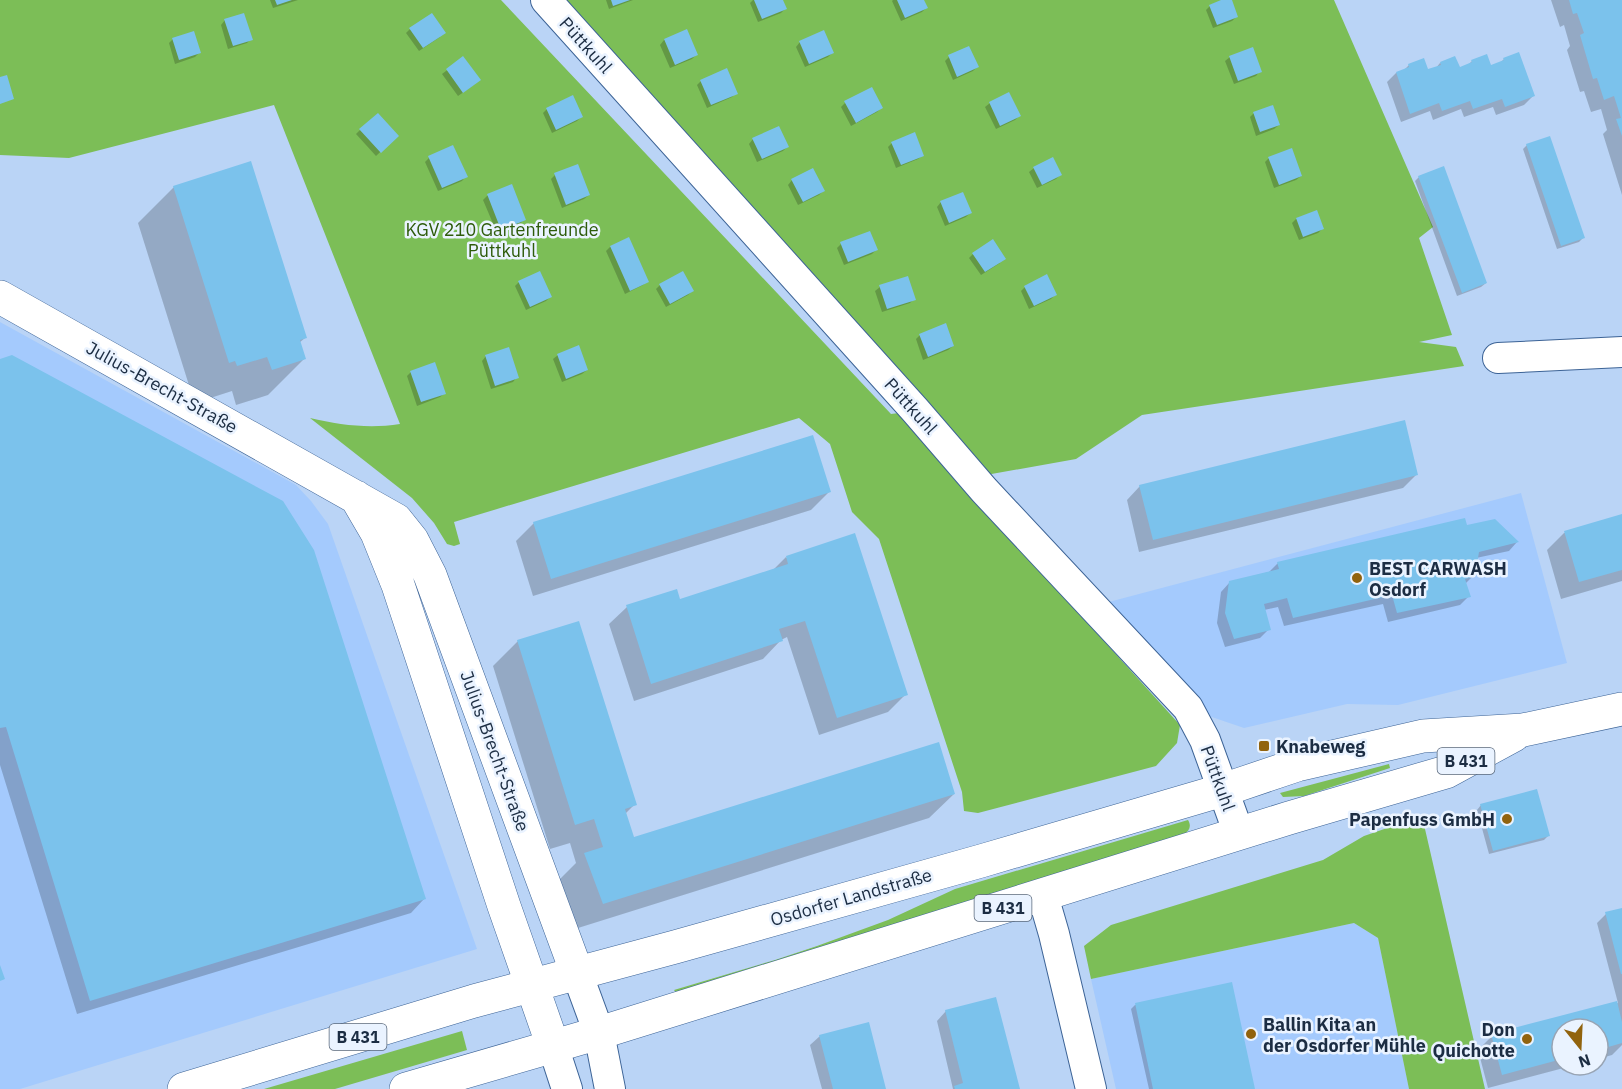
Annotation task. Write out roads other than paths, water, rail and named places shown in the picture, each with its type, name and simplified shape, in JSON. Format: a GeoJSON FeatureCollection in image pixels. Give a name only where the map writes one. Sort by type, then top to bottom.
{"type":"FeatureCollection","features":[{"type":"Feature","properties":{"kind":"main road","name":"Julius-Brecht-Straße"},"geometry":{"type":"LineString","coordinates":[[0,297],[396,520],[422,556],[577,973]]}},
{"type":"Feature","properties":{"kind":"main road","name":"Julius-Brecht-Straße"},"geometry":{"type":"LineString","coordinates":[[355,496],[377,533],[398,585],[553,1046]]}},
{"type":"Feature","properties":{"kind":"main road","name":"Osdorfer Landstraße"},"geometry":{"type":"LineString","coordinates":[[184,1089],[531,985],[981,861],[1223,790],[1296,765],[1423,736],[1523,730],[1622,709]]}},
{"type":"Feature","properties":{"kind":"main road","name":"Osdorfer Landstraße"},"geometry":{"type":"LineString","coordinates":[[406,1089],[599,1033],[1446,772],[1523,730]]}},
{"type":"Feature","properties":{"kind":"street","name":"Püttkuhl"},"geometry":{"type":"LineString","coordinates":[[546,0],[915,410],[984,490],[1188,708],[1205,740],[1239,834]]}},
{"type":"Feature","properties":{"kind":"street"},"geometry":{"type":"LineString","coordinates":[[1498,358],[1622,352]]}},
{"type":"Feature","properties":{"kind":"street"},"geometry":{"type":"LineString","coordinates":[[1043,896],[1090,1089]]}},
{"type":"Feature","properties":{"kind":"street","name":"Julius-Brecht-Straße"},"geometry":{"type":"LineString","coordinates":[[577,973],[599,1033],[610,1089]]}},
{"type":"Feature","properties":{"kind":"street"},"geometry":{"type":"LineString","coordinates":[[553,1046],[567,1089]]}},
{"type":"Feature","properties":{"kind":"place","name":"BEST CARWASH Osdorf"},"geometry":{"type":"Point","coordinates":[1357,578]}},
{"type":"Feature","properties":{"kind":"place","name":"Knabeweg"},"geometry":{"type":"Point","coordinates":[1264,746]}},
{"type":"Feature","properties":{"kind":"place","name":"Papenfuss GmbH"},"geometry":{"type":"Point","coordinates":[1507,819]}},
{"type":"Feature","properties":{"kind":"place","name":"Ballin Kita an der Osdorfer Mühle"},"geometry":{"type":"Point","coordinates":[1251,1034]}},
{"type":"Feature","properties":{"kind":"place","name":"Don Quichotte"},"geometry":{"type":"Point","coordinates":[1527,1039]}},
{"type":"Feature","properties":{"kind":"park label","name":"KGV 210 Gartenfreunde Püttkuhl"},"geometry":{"type":"Point","coordinates":[502,239]}}]}
